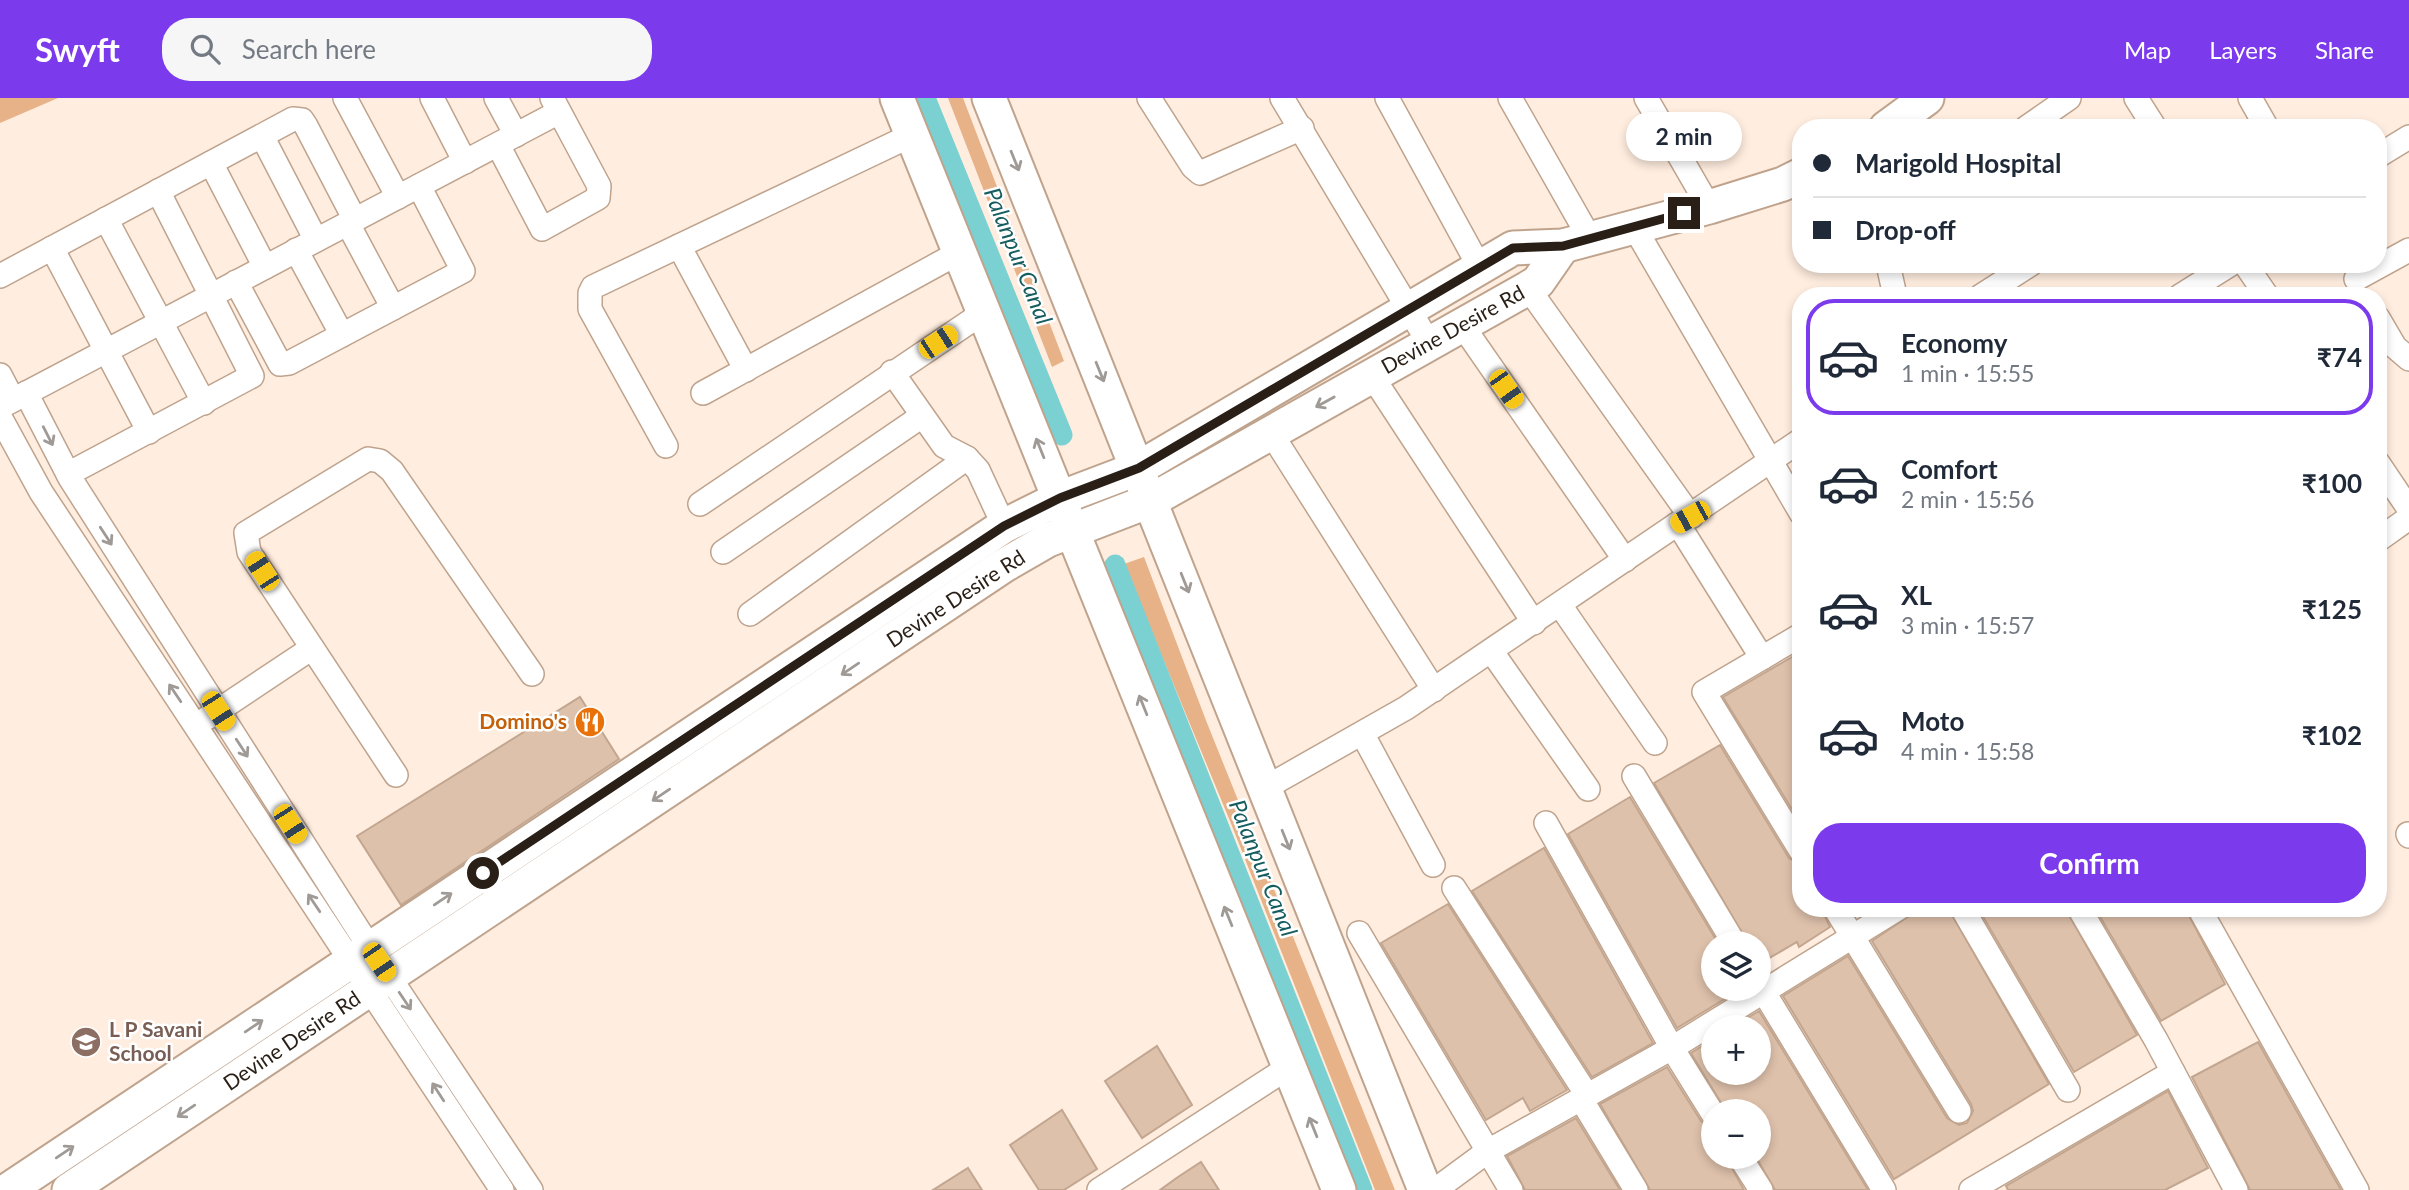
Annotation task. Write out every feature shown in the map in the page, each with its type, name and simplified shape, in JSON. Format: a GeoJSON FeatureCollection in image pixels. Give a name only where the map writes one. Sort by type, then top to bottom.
{"type":"FeatureCollection","features":[{"type":"Feature","properties":{"kind":"street"},"geometry":{"type":"LineString","coordinates":[[345,98],[398,197]]}},
{"type":"Feature","properties":{"kind":"street"},"geometry":{"type":"LineString","coordinates":[[432,98],[465,162]]}},
{"type":"Feature","properties":{"kind":"street"},"geometry":{"type":"LineString","coordinates":[[10,404],[106,350],[507,140],[555,105],[601,192],[593,202],[542,229],[507,140],[496,98]]}},
{"type":"Feature","properties":{"kind":"street"},"geometry":{"type":"LineString","coordinates":[[897,98],[1339,1190]]}},
{"type":"Feature","properties":{"kind":"street"},"geometry":{"type":"LineString","coordinates":[[989,98],[1152,500],[1425,1190]]}},
{"type":"Feature","properties":{"kind":"street"},"geometry":{"type":"LineString","coordinates":[[1149,98],[1193,167],[1200,173],[1208,173],[1302,128]]}},
{"type":"Feature","properties":{"kind":"street"},"geometry":{"type":"LineString","coordinates":[[1282,98],[1429,344]]}},
{"type":"Feature","properties":{"kind":"street"},"geometry":{"type":"LineString","coordinates":[[1387,98],[1479,268]]}},
{"type":"Feature","properties":{"kind":"street"},"geometry":{"type":"LineString","coordinates":[[1510,98],[1576,241],[1710,207],[1792,180]]}},
{"type":"Feature","properties":{"kind":"street"},"geometry":{"type":"LineString","coordinates":[[1646,98],[1710,207]]}},
{"type":"Feature","properties":{"kind":"street"},"geometry":{"type":"LineString","coordinates":[[1898,119],[1927,98]]}},
{"type":"Feature","properties":{"kind":"street"},"geometry":{"type":"LineString","coordinates":[[2039,119],[2069,98]]}},
{"type":"Feature","properties":{"kind":"street"},"geometry":{"type":"LineString","coordinates":[[2136,98],[2149,119]]}},
{"type":"Feature","properties":{"kind":"street"},"geometry":{"type":"LineString","coordinates":[[0,276],[293,119],[302,120],[393,308]]}},
{"type":"Feature","properties":{"kind":"street"},"geometry":{"type":"LineString","coordinates":[[666,446],[590,309],[590,293],[593,287],[912,135]]}},
{"type":"Feature","properties":{"kind":"street"},"geometry":{"type":"LineString","coordinates":[[262,136],[342,335]]}},
{"type":"Feature","properties":{"kind":"street"},"geometry":{"type":"LineString","coordinates":[[2387,150],[2409,137]]}},
{"type":"Feature","properties":{"kind":"street"},"geometry":{"type":"LineString","coordinates":[[211,163],[265,267]]}},
{"type":"Feature","properties":{"kind":"street"},"geometry":{"type":"LineString","coordinates":[[236,282],[280,364],[289,363],[463,271],[419,186]]}},
{"type":"Feature","properties":{"kind":"street"},"geometry":{"type":"LineString","coordinates":[[68,474],[252,376],[158,191]]}},
{"type":"Feature","properties":{"kind":"street"},"geometry":{"type":"LineString","coordinates":[[106,219],[204,403]]}},
{"type":"Feature","properties":{"kind":"street"},"geometry":{"type":"LineString","coordinates":[[1633,225],[1792,497]]}},
{"type":"Feature","properties":{"kind":"street","name":"Devine Desire Rd"},"geometry":{"type":"LineString","coordinates":[[8,1190],[1004,526],[1060,498],[1139,468],[1513,248],[1576,241]]}},
{"type":"Feature","properties":{"kind":"street","name":"Devine Desire Rd"},"geometry":{"type":"LineString","coordinates":[[69,1190],[1003,566],[1073,529],[1152,500],[1528,288],[1538,282],[1576,241]]}},
{"type":"Feature","properties":{"kind":"street"},"geometry":{"type":"LineString","coordinates":[[679,246],[746,370]]}},
{"type":"Feature","properties":{"kind":"street"},"geometry":{"type":"LineString","coordinates":[[52,248],[149,432]]}},
{"type":"Feature","properties":{"kind":"street"},"geometry":{"type":"LineString","coordinates":[[2387,262],[2409,250]]}},
{"type":"Feature","properties":{"kind":"street"},"geometry":{"type":"LineString","coordinates":[[703,393],[960,252]]}},
{"type":"Feature","properties":{"kind":"street"},"geometry":{"type":"LineString","coordinates":[[1996,287],[2018,273]]}},
{"type":"Feature","properties":{"kind":"street"},"geometry":{"type":"LineString","coordinates":[[2194,287],[2217,273]]}},
{"type":"Feature","properties":{"kind":"street"},"geometry":{"type":"LineString","coordinates":[[1528,288],[1684,521],[1762,658]]}},
{"type":"Feature","properties":{"kind":"street"},"geometry":{"type":"LineString","coordinates":[[700,504],[984,312]]}},
{"type":"Feature","properties":{"kind":"street"},"geometry":{"type":"LineString","coordinates":[[1462,325],[1625,560]]}},
{"type":"Feature","properties":{"kind":"street"},"geometry":{"type":"LineString","coordinates":[[2387,333],[2395,347],[2409,359]]}},
{"type":"Feature","properties":{"kind":"street"},"geometry":{"type":"LineString","coordinates":[[892,372],[944,446],[967,458],[978,470],[1004,526]]}},
{"type":"Feature","properties":{"kind":"street"},"geometry":{"type":"LineString","coordinates":[[0,375],[41,492],[286,860],[361,954]]}},
{"type":"Feature","properties":{"kind":"street"},"geometry":{"type":"LineString","coordinates":[[1372,376],[1534,623]]}},
{"type":"Feature","properties":{"kind":"street"},"geometry":{"type":"LineString","coordinates":[[10,404],[68,474],[305,847],[361,954],[461,1128],[502,1190]]}},
{"type":"Feature","properties":{"kind":"street"},"geometry":{"type":"LineString","coordinates":[[723,552],[922,416]]}},
{"type":"Feature","properties":{"kind":"street"},"geometry":{"type":"LineString","coordinates":[[1271,433],[1434,690]]}},
{"type":"Feature","properties":{"kind":"street"},"geometry":{"type":"LineString","coordinates":[[1265,788],[1363,735],[1434,690],[1792,446]]}},
{"type":"Feature","properties":{"kind":"street"},"geometry":{"type":"LineString","coordinates":[[750,614],[967,458]]}},
{"type":"Feature","properties":{"kind":"street"},"geometry":{"type":"LineString","coordinates":[[396,775],[249,552],[246,533],[368,459],[380,461],[392,471],[532,674]]}},
{"type":"Feature","properties":{"kind":"street"},"geometry":{"type":"LineString","coordinates":[[2387,476],[2409,509]]}},
{"type":"Feature","properties":{"kind":"street"},"geometry":{"type":"LineString","coordinates":[[63,526],[90,510]]}},
{"type":"Feature","properties":{"kind":"street"},"geometry":{"type":"LineString","coordinates":[[2387,534],[2409,518]]}},
{"type":"Feature","properties":{"kind":"street"},"geometry":{"type":"LineString","coordinates":[[1560,605],[1655,743]]}},
{"type":"Feature","properties":{"kind":"street"},"geometry":{"type":"LineString","coordinates":[[1792,644],[1762,658],[1704,692],[1792,836]]}},
{"type":"Feature","properties":{"kind":"street"},"geometry":{"type":"LineString","coordinates":[[196,725],[312,648]]}},
{"type":"Feature","properties":{"kind":"street"},"geometry":{"type":"LineString","coordinates":[[1492,652],[1588,789]]}},
{"type":"Feature","properties":{"kind":"street"},"geometry":{"type":"LineString","coordinates":[[1363,735],[1433,865]]}},
{"type":"Feature","properties":{"kind":"street"},"geometry":{"type":"LineString","coordinates":[[1634,776],[1727,931]]}},
{"type":"Feature","properties":{"kind":"street"},"geometry":{"type":"LineString","coordinates":[[1546,823],[1672,1048],[1704,1099]]}},
{"type":"Feature","properties":{"kind":"street"},"geometry":{"type":"LineString","coordinates":[[286,860],[305,847]]}},
{"type":"Feature","properties":{"kind":"street"},"geometry":{"type":"LineString","coordinates":[[1454,888],[1584,1097],[1636,1190]]}},
{"type":"Feature","properties":{"kind":"street"},"geometry":{"type":"LineString","coordinates":[[1840,917],[1959,1111]]}},
{"type":"Feature","properties":{"kind":"street"},"geometry":{"type":"LineString","coordinates":[[1771,981],[1884,917]]}},
{"type":"Feature","properties":{"kind":"street"},"geometry":{"type":"LineString","coordinates":[[1967,917],[2068,1090]]}},
{"type":"Feature","properties":{"kind":"street"},"geometry":{"type":"LineString","coordinates":[[2084,917],[2173,1072],[2228,1187]]}},
{"type":"Feature","properties":{"kind":"street"},"geometry":{"type":"LineString","coordinates":[[2204,917],[2357,1190]]}},
{"type":"Feature","properties":{"kind":"street"},"geometry":{"type":"LineString","coordinates":[[1359,933],[1511,1190]]}},
{"type":"Feature","properties":{"kind":"street"},"geometry":{"type":"LineString","coordinates":[[379,983],[481,1115],[531,1190]]}},
{"type":"Feature","properties":{"kind":"street"},"geometry":{"type":"LineString","coordinates":[[1435,1190],[1488,1151],[1672,1048],[1740,1001]]}},
{"type":"Feature","properties":{"kind":"street"},"geometry":{"type":"LineString","coordinates":[[1769,1001],[1884,1190]]}},
{"type":"Feature","properties":{"kind":"street"},"geometry":{"type":"LineString","coordinates":[[1099,1190],[1289,1067]]}},
{"type":"Feature","properties":{"kind":"street"},"geometry":{"type":"LineString","coordinates":[[1971,1190],[2173,1072]]}},
{"type":"Feature","properties":{"kind":"street"},"geometry":{"type":"LineString","coordinates":[[461,1128],[481,1115]]}},
{"type":"Feature","properties":{"kind":"street"},"geometry":{"type":"LineString","coordinates":[[1748,1169],[1761,1190]]}},
{"type":"Feature","properties":{"kind":"shaded area"},"geometry":{"type":"Polygon","coordinates":[[[0,98],[58,98],[0,123],[0,98]]]}},
{"type":"Feature","properties":{"kind":"shaded area"},"geometry":{"type":"Polygon","coordinates":[[[904,98],[918,98],[1036,394],[1027,397],[904,98]]]}},
{"type":"Feature","properties":{"kind":"shaded area"},"geometry":{"type":"Polygon","coordinates":[[[948,98],[963,98],[1064,361],[1052,367],[948,98]]]}},
{"type":"Feature","properties":{"kind":"shaded area"},"geometry":{"type":"Polygon","coordinates":[[[1144,557],[1207,723],[1395,1190],[1375,1190],[1232,826],[1124,564],[1144,557]]]}},
{"type":"Feature","properties":{"kind":"building"},"geometry":{"type":"Polygon","coordinates":[[[1792,657],[1792,809],[1723,697],[1792,657]]]}},
{"type":"Feature","properties":{"kind":"building"},"geometry":{"type":"Polygon","coordinates":[[[580,697],[619,759],[401,905],[357,836],[580,697]]]}},
{"type":"Feature","properties":{"kind":"building"},"geometry":{"type":"Polygon","coordinates":[[[1720,745],[1792,860],[1792,917],[1825,917],[1830,927],[1799,947],[1797,942],[1771,957],[1771,931],[1741,931],[1654,783],[1720,745]]]}},
{"type":"Feature","properties":{"kind":"building"},"geometry":{"type":"Polygon","coordinates":[[[1630,797],[1711,931],[1701,931],[1701,1001],[1721,1001],[1677,1028],[1568,834],[1630,797]]]}},
{"type":"Feature","properties":{"kind":"building"},"geometry":{"type":"Polygon","coordinates":[[[1544,848],[1653,1043],[1592,1077],[1472,891],[1544,848]]]}},
{"type":"Feature","properties":{"kind":"building"},"geometry":{"type":"Polygon","coordinates":[[[1448,904],[1567,1090],[1530,1111],[1523,1098],[1486,1120],[1381,943],[1448,904]]]}},
{"type":"Feature","properties":{"kind":"building"},"geometry":{"type":"Polygon","coordinates":[[[1908,917],[1953,917],[2049,1084],[1894,1179],[1783,996],[1848,956],[1947,1118],[1959,1125],[1967,1123],[1973,1111],[1971,1104],[1872,941],[1908,917]]]}},
{"type":"Feature","properties":{"kind":"building"},"geometry":{"type":"Polygon","coordinates":[[[1983,917],[2070,917],[2137,1035],[2074,1072],[1983,917]]]}},
{"type":"Feature","properties":{"kind":"building"},"geometry":{"type":"Polygon","coordinates":[[[2100,917],[2190,917],[2225,984],[2161,1021],[2100,917]]]}},
{"type":"Feature","properties":{"kind":"building"},"geometry":{"type":"Polygon","coordinates":[[[1771,1031],[1868,1190],[1775,1190],[1763,1169],[1771,1169],[1771,1099],[1719,1099],[1710,1085],[1771,1085],[1771,1031]]]}},
{"type":"Feature","properties":{"kind":"building"},"geometry":{"type":"Polygon","coordinates":[[[2258,1042],[2341,1190],[2250,1190],[2192,1077],[2258,1042]]]}},
{"type":"Feature","properties":{"kind":"building"},"geometry":{"type":"Polygon","coordinates":[[[1157,1046],[1192,1105],[1142,1138],[1105,1081],[1157,1046]]]}},
{"type":"Feature","properties":{"kind":"building"},"geometry":{"type":"Polygon","coordinates":[[[1701,1047],[1701,1070],[1691,1053],[1701,1047]]]}},
{"type":"Feature","properties":{"kind":"building"},"geometry":{"type":"Polygon","coordinates":[[[1667,1067],[1701,1121],[1701,1169],[1733,1169],[1744,1190],[1650,1190],[1600,1104],[1667,1067]]]}},
{"type":"Feature","properties":{"kind":"building"},"geometry":{"type":"Polygon","coordinates":[[[2168,1091],[2208,1168],[2165,1190],[2008,1190],[2006,1186],[2168,1091]]]}},
{"type":"Feature","properties":{"kind":"building"},"geometry":{"type":"Polygon","coordinates":[[[1062,1110],[1097,1169],[1064,1190],[1039,1190],[1010,1145],[1062,1110]]]}},
{"type":"Feature","properties":{"kind":"building"},"geometry":{"type":"Polygon","coordinates":[[[1576,1118],[1620,1190],[1525,1190],[1507,1156],[1576,1118]]]}},
{"type":"Feature","properties":{"kind":"building"},"geometry":{"type":"Polygon","coordinates":[[[1201,1162],[1219,1190],[1160,1190],[1178,1177],[1201,1162]]]}},
{"type":"Feature","properties":{"kind":"building"},"geometry":{"type":"Polygon","coordinates":[[[968,1168],[982,1190],[933,1190],[968,1168]]]}},
{"type":"Feature","properties":{"kind":"waterway","name":"Palanpur Canal"},"geometry":{"type":"LineString","coordinates":[[925,98],[1062,435]]}},
{"type":"Feature","properties":{"kind":"waterway","name":"Palanpur Canal"},"geometry":{"type":"LineString","coordinates":[[1115,565],[1362,1190]]}},
{"type":"Feature","properties":{"kind":"place","name":"Domino's"},"geometry":{"type":"Point","coordinates":[590,722]}},
{"type":"Feature","properties":{"kind":"place","name":"L P Savani School"},"geometry":{"type":"Point","coordinates":[86,1042]}},
{"type":"Feature","properties":{"kind":"route"},"geometry":{"type":"LineString","coordinates":[[483,873],[1004,526],[1060,498],[1139,468],[1513,248],[1563,246],[1684,213]]}}]}
